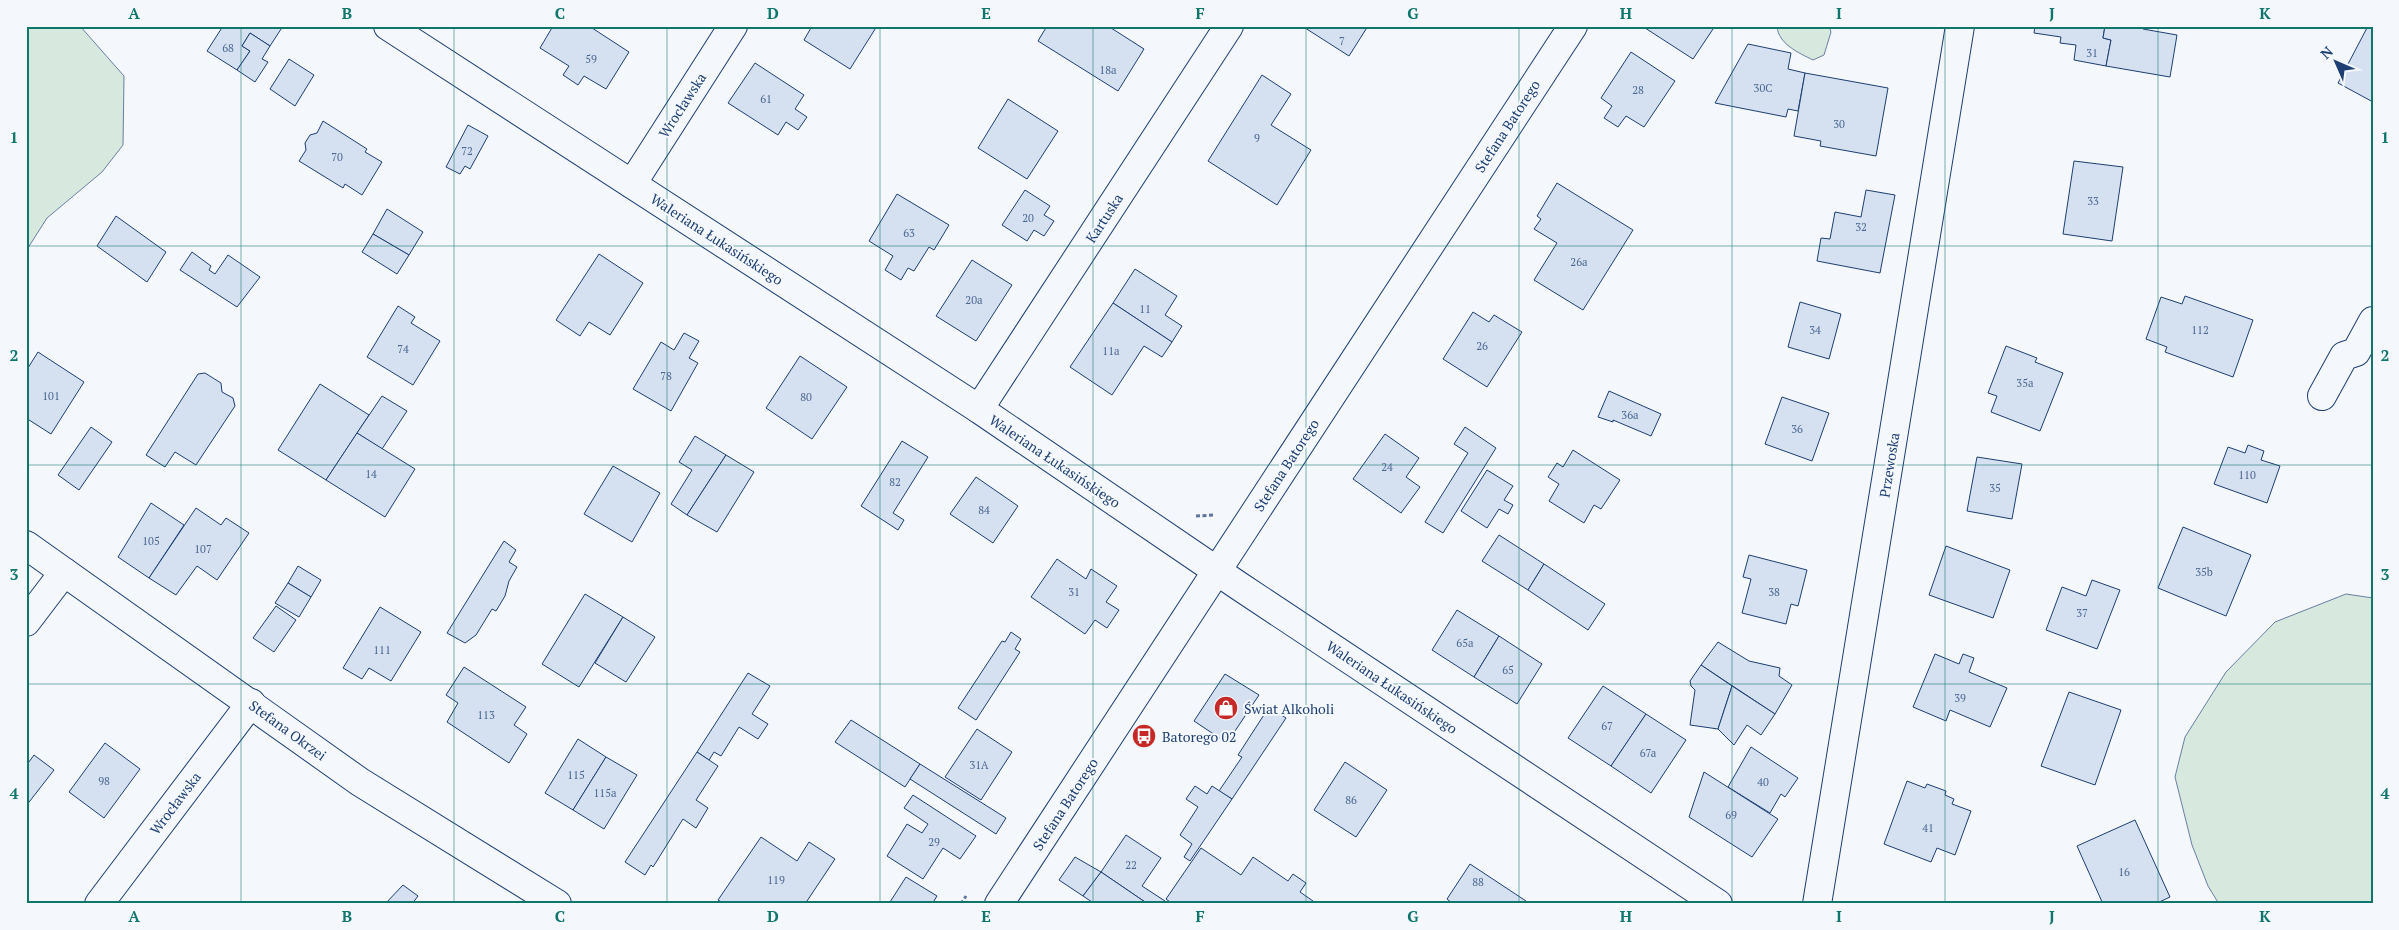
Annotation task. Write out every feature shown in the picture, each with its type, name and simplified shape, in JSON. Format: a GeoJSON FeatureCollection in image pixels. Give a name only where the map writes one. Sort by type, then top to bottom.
{"type":"FeatureCollection","features":[{"type":"Feature","properties":{"kind":"street","name":"Waleriana Łukasińskiego"},"geometry":{"type":"LineString","coordinates":[[388,26],[979,409],[1218,571],[1718,904]]}},
{"type":"Feature","properties":{"kind":"street","name":"Wrocławska"},"geometry":{"type":"LineString","coordinates":[[632,184],[733,26]]}},
{"type":"Feature","properties":{"kind":"street","name":"Kartuska"},"geometry":{"type":"LineString","coordinates":[[979,409],[1228,26]]}},
{"type":"Feature","properties":{"kind":"street","name":"Stefana Batorego"},"geometry":{"type":"LineString","coordinates":[[999,904],[1572,26]]}},
{"type":"Feature","properties":{"kind":"street","name":"Przewoska"},"geometry":{"type":"LineString","coordinates":[[1817,904],[1960,26]]}},
{"type":"Feature","properties":{"kind":"street"},"geometry":{"type":"LineString","coordinates":[[2322,396],[2344,356],[2356,352],[2373,322]]}},
{"type":"Feature","properties":{"kind":"street","name":"Stefana Okrzei"},"geometry":{"type":"LineString","coordinates":[[26,545],[360,782],[557,904]]}},
{"type":"Feature","properties":{"kind":"street"},"geometry":{"type":"LineString","coordinates":[[26,622],[64,572]]}},
{"type":"Feature","properties":{"kind":"street","name":"Wrocławska"},"geometry":{"type":"LineString","coordinates":[[99,904],[251,703]]}},
{"type":"Feature","properties":{"kind":"shaded area"},"geometry":{"type":"Polygon","coordinates":[[[30,26],[80,26],[124,76],[123,145],[102,172],[47,218],[26,251],[26,31],[30,26]]]}},
{"type":"Feature","properties":{"kind":"shaded area"},"geometry":{"type":"Polygon","coordinates":[[[1777,26],[1829,26],[1831,32],[1824,55],[1813,60],[1796,51],[1781,38],[1777,26]]]}},
{"type":"Feature","properties":{"kind":"shaded area"},"geometry":{"type":"Polygon","coordinates":[[[2346,594],[2373,598],[2373,904],[2219,904],[2208,886],[2192,845],[2175,777],[2185,737],[2226,672],[2275,622],[2346,594]]]}},
{"type":"Feature","properties":{"kind":"building"},"geometry":{"type":"Polygon","coordinates":[[[223,26],[283,26],[270,46],[250,33],[242,46],[250,51],[237,70],[207,51],[223,26]]]}},
{"type":"Feature","properties":{"kind":"building"},"geometry":{"type":"Polygon","coordinates":[[[553,26],[589,26],[629,52],[606,89],[584,76],[578,85],[563,75],[569,66],[540,48],[553,26]]]}},
{"type":"Feature","properties":{"kind":"building"},"geometry":{"type":"Polygon","coordinates":[[[812,26],[877,26],[850,69],[804,40],[812,26]]]}},
{"type":"Feature","properties":{"kind":"building"},"geometry":{"type":"Polygon","coordinates":[[[1047,26],[1108,26],[1144,49],[1118,91],[1038,41],[1047,26]]]}},
{"type":"Feature","properties":{"kind":"building"},"geometry":{"type":"Polygon","coordinates":[[[1302,26],[1368,26],[1349,56],[1302,26]]]}},
{"type":"Feature","properties":{"kind":"building"},"geometry":{"type":"Polygon","coordinates":[[[1642,26],[1715,26],[1693,59],[1642,26]]]}},
{"type":"Feature","properties":{"kind":"building"},"geometry":{"type":"Polygon","coordinates":[[[2035,26],[2105,26],[2103,38],[2111,40],[2106,66],[2074,60],[2076,45],[2060,43],[2061,37],[2034,33],[2035,26]]]}},
{"type":"Feature","properties":{"kind":"building"},"geometry":{"type":"Polygon","coordinates":[[[2105,26],[2144,26],[2143,29],[2177,35],[2170,77],[2106,66],[2111,40],[2103,38],[2105,26]]]}},
{"type":"Feature","properties":{"kind":"building"},"geometry":{"type":"Polygon","coordinates":[[[2368,26],[2373,26],[2373,102],[2338,83],[2368,26]]]}},
{"type":"Feature","properties":{"kind":"building"},"geometry":{"type":"Polygon","coordinates":[[[250,33],[270,46],[262,59],[268,62],[255,82],[237,70],[250,51],[242,46],[250,33]]]}},
{"type":"Feature","properties":{"kind":"building"},"geometry":{"type":"Polygon","coordinates":[[[1748,44],[1791,53],[1788,69],[1805,73],[1798,111],[1788,109],[1786,117],[1715,103],[1748,44]]]}},
{"type":"Feature","properties":{"kind":"building"},"geometry":{"type":"Polygon","coordinates":[[[1631,52],[1675,81],[1644,127],[1626,116],[1618,127],[1604,118],[1612,106],[1601,98],[1631,52]]]}},
{"type":"Feature","properties":{"kind":"building"},"geometry":{"type":"Polygon","coordinates":[[[289,59],[314,75],[295,106],[270,89],[289,59]]]}},
{"type":"Feature","properties":{"kind":"building"},"geometry":{"type":"Polygon","coordinates":[[[755,63],[804,95],[795,109],[807,117],[798,130],[786,122],[778,135],[728,103],[755,63]]]}},
{"type":"Feature","properties":{"kind":"building"},"geometry":{"type":"Polygon","coordinates":[[[1805,73],[1888,88],[1876,156],[1820,146],[1821,141],[1794,136],[1805,73]]]}},
{"type":"Feature","properties":{"kind":"building"},"geometry":{"type":"Polygon","coordinates":[[[1262,75],[1291,94],[1271,125],[1311,150],[1277,205],[1208,161],[1262,75]]]}},
{"type":"Feature","properties":{"kind":"building"},"geometry":{"type":"Polygon","coordinates":[[[1008,99],[1058,131],[1027,179],[978,148],[1008,99]]]}},
{"type":"Feature","properties":{"kind":"building"},"geometry":{"type":"Polygon","coordinates":[[[323,121],[367,149],[365,152],[382,162],[362,195],[345,184],[343,188],[299,161],[306,150],[305,143],[310,135],[317,133],[323,121]]]}},
{"type":"Feature","properties":{"kind":"building"},"geometry":{"type":"Polygon","coordinates":[[[468,125],[488,136],[470,169],[465,166],[460,174],[446,167],[468,125]]]}},
{"type":"Feature","properties":{"kind":"building"},"geometry":{"type":"Polygon","coordinates":[[[2074,161],[2123,167],[2112,241],[2063,234],[2074,161]]]}},
{"type":"Feature","properties":{"kind":"building"},"geometry":{"type":"Polygon","coordinates":[[[1557,183],[1633,230],[1583,310],[1534,280],[1557,243],[1534,229],[1541,219],[1537,216],[1557,183]]]}},
{"type":"Feature","properties":{"kind":"building"},"geometry":{"type":"Polygon","coordinates":[[[1025,190],[1050,206],[1044,215],[1054,221],[1044,236],[1034,230],[1027,241],[1002,225],[1025,190]]]}},
{"type":"Feature","properties":{"kind":"building"},"geometry":{"type":"Polygon","coordinates":[[[1866,190],[1895,195],[1880,273],[1817,261],[1821,238],[1830,239],[1835,212],[1861,217],[1866,190]]]}},
{"type":"Feature","properties":{"kind":"building"},"geometry":{"type":"Polygon","coordinates":[[[897,194],[949,225],[934,250],[929,247],[914,271],[908,268],[901,280],[885,270],[893,256],[869,241],[897,194]]]}},
{"type":"Feature","properties":{"kind":"building"},"geometry":{"type":"Polygon","coordinates":[[[387,209],[423,232],[409,255],[373,234],[387,209]]]}},
{"type":"Feature","properties":{"kind":"building"},"geometry":{"type":"Polygon","coordinates":[[[116,216],[166,252],[147,282],[97,246],[116,216]]]}},
{"type":"Feature","properties":{"kind":"building"},"geometry":{"type":"Polygon","coordinates":[[[373,234],[409,255],[397,274],[362,252],[373,234]]]}},
{"type":"Feature","properties":{"kind":"building"},"geometry":{"type":"Polygon","coordinates":[[[192,252],[211,266],[209,270],[215,274],[228,255],[260,277],[237,307],[180,270],[192,252]]]}},
{"type":"Feature","properties":{"kind":"building"},"geometry":{"type":"Polygon","coordinates":[[[599,254],[643,283],[610,335],[589,322],[580,336],[556,320],[599,254]]]}},
{"type":"Feature","properties":{"kind":"building"},"geometry":{"type":"Polygon","coordinates":[[[972,260],[1012,285],[976,341],[936,316],[972,260]]]}},
{"type":"Feature","properties":{"kind":"building"},"geometry":{"type":"Polygon","coordinates":[[[1135,269],[1177,296],[1165,315],[1182,326],[1172,342],[1113,303],[1135,269]]]}},
{"type":"Feature","properties":{"kind":"building"},"geometry":{"type":"Polygon","coordinates":[[[2185,296],[2253,320],[2233,377],[2165,352],[2167,347],[2146,339],[2161,297],[2182,304],[2185,296]]]}},
{"type":"Feature","properties":{"kind":"building"},"geometry":{"type":"Polygon","coordinates":[[[1800,302],[1841,314],[1829,359],[1788,347],[1800,302]]]}},
{"type":"Feature","properties":{"kind":"building"},"geometry":{"type":"Polygon","coordinates":[[[1113,303],[1172,342],[1162,357],[1144,346],[1112,395],[1070,367],[1113,303]]]}},
{"type":"Feature","properties":{"kind":"building"},"geometry":{"type":"Polygon","coordinates":[[[398,306],[415,317],[411,323],[440,341],[413,385],[367,357],[398,306]]]}},
{"type":"Feature","properties":{"kind":"building"},"geometry":{"type":"Polygon","coordinates":[[[1473,312],[1489,322],[1494,315],[1522,332],[1487,387],[1443,359],[1473,312]]]}},
{"type":"Feature","properties":{"kind":"building"},"geometry":{"type":"Polygon","coordinates":[[[684,333],[699,341],[689,358],[698,363],[671,411],[633,389],[661,342],[674,350],[684,333]]]}},
{"type":"Feature","properties":{"kind":"building"},"geometry":{"type":"Polygon","coordinates":[[[2006,346],[2037,358],[2035,362],[2063,373],[2040,431],[1991,412],[1997,396],[1988,393],[2006,346]]]}},
{"type":"Feature","properties":{"kind":"building"},"geometry":{"type":"Polygon","coordinates":[[[38,352],[84,382],[51,434],[26,418],[26,371],[38,352]]]}},
{"type":"Feature","properties":{"kind":"building"},"geometry":{"type":"Polygon","coordinates":[[[800,356],[847,387],[812,439],[766,408],[800,356]]]}},
{"type":"Feature","properties":{"kind":"building"},"geometry":{"type":"Polygon","coordinates":[[[205,373],[221,383],[222,392],[233,398],[235,406],[196,465],[175,452],[165,467],[146,455],[198,374],[205,373]]]}},
{"type":"Feature","properties":{"kind":"building"},"geometry":{"type":"Polygon","coordinates":[[[320,384],[369,415],[326,480],[278,450],[320,384]]]}},
{"type":"Feature","properties":{"kind":"building"},"geometry":{"type":"Polygon","coordinates":[[[1609,391],[1661,414],[1651,436],[1613,420],[1613,422],[1598,417],[1609,391]]]}},
{"type":"Feature","properties":{"kind":"building"},"geometry":{"type":"Polygon","coordinates":[[[382,396],[407,411],[382,449],[357,433],[382,396]]]}},
{"type":"Feature","properties":{"kind":"building"},"geometry":{"type":"Polygon","coordinates":[[[1782,397],[1829,413],[1812,461],[1765,444],[1782,397]]]}},
{"type":"Feature","properties":{"kind":"building"},"geometry":{"type":"Polygon","coordinates":[[[91,427],[112,442],[79,490],[58,475],[91,427]]]}},
{"type":"Feature","properties":{"kind":"building"},"geometry":{"type":"Polygon","coordinates":[[[1465,427],[1496,448],[1443,533],[1425,522],[1468,453],[1454,444],[1465,427]]]}},
{"type":"Feature","properties":{"kind":"building"},"geometry":{"type":"Polygon","coordinates":[[[357,433],[415,469],[385,517],[326,480],[357,433]]]}},
{"type":"Feature","properties":{"kind":"building"},"geometry":{"type":"Polygon","coordinates":[[[1385,434],[1419,458],[1406,477],[1420,487],[1401,513],[1353,479],[1385,434]]]}},
{"type":"Feature","properties":{"kind":"building"},"geometry":{"type":"Polygon","coordinates":[[[695,436],[726,455],[687,515],[671,504],[692,470],[679,462],[695,436]]]}},
{"type":"Feature","properties":{"kind":"building"},"geometry":{"type":"Polygon","coordinates":[[[902,441],[928,457],[893,513],[904,520],[898,530],[861,506],[902,441]]]}},
{"type":"Feature","properties":{"kind":"building"},"geometry":{"type":"Polygon","coordinates":[[[2248,445],[2264,451],[2261,460],[2280,466],[2267,503],[2214,484],[2228,447],[2245,453],[2248,445]]]}},
{"type":"Feature","properties":{"kind":"building"},"geometry":{"type":"Polygon","coordinates":[[[1573,450],[1620,480],[1601,509],[1594,505],[1584,523],[1549,501],[1559,484],[1548,477],[1557,463],[1563,467],[1573,450]]]}},
{"type":"Feature","properties":{"kind":"building"},"geometry":{"type":"Polygon","coordinates":[[[726,455],[754,472],[717,532],[687,515],[726,455]]]}},
{"type":"Feature","properties":{"kind":"building"},"geometry":{"type":"Polygon","coordinates":[[[1977,457],[2022,464],[2012,519],[1967,511],[1977,457]]]}},
{"type":"Feature","properties":{"kind":"building"},"geometry":{"type":"Polygon","coordinates":[[[613,466],[660,493],[632,542],[584,514],[613,466]]]}},
{"type":"Feature","properties":{"kind":"building"},"geometry":{"type":"Polygon","coordinates":[[[1487,470],[1513,486],[1504,500],[1513,505],[1508,514],[1499,509],[1487,528],[1461,511],[1487,470]]]}},
{"type":"Feature","properties":{"kind":"building"},"geometry":{"type":"Polygon","coordinates":[[[976,477],[1018,506],[993,543],[950,514],[976,477]]]}},
{"type":"Feature","properties":{"kind":"building"},"geometry":{"type":"Polygon","coordinates":[[[151,503],[184,525],[149,578],[118,557],[151,503]]]}},
{"type":"Feature","properties":{"kind":"building"},"geometry":{"type":"Polygon","coordinates":[[[196,508],[221,525],[226,518],[249,533],[217,580],[197,566],[176,595],[149,578],[196,508]]]}},
{"type":"Feature","properties":{"kind":"building"},"geometry":{"type":"Polygon","coordinates":[[[2183,527],[2251,555],[2226,616],[2158,588],[2183,527]]]}},
{"type":"Feature","properties":{"kind":"building"},"geometry":{"type":"Polygon","coordinates":[[[1499,535],[1544,564],[1528,590],[1482,561],[1499,535]]]}},
{"type":"Feature","properties":{"kind":"building"},"geometry":{"type":"Polygon","coordinates":[[[504,541],[516,550],[509,562],[517,567],[509,581],[505,596],[496,611],[492,609],[476,635],[465,643],[447,633],[504,541]]]}},
{"type":"Feature","properties":{"kind":"building"},"geometry":{"type":"Polygon","coordinates":[[[1946,546],[2010,570],[1993,618],[1929,595],[1946,546]]]}},
{"type":"Feature","properties":{"kind":"building"},"geometry":{"type":"Polygon","coordinates":[[[1749,555],[1807,570],[1798,606],[1791,604],[1786,624],[1742,613],[1751,579],[1743,577],[1749,555]]]}},
{"type":"Feature","properties":{"kind":"building"},"geometry":{"type":"Polygon","coordinates":[[[1057,559],[1086,579],[1091,569],[1117,586],[1106,602],[1119,610],[1107,628],[1095,620],[1085,634],[1031,597],[1057,559]]]}},
{"type":"Feature","properties":{"kind":"building"},"geometry":{"type":"Polygon","coordinates":[[[1544,564],[1605,604],[1588,630],[1528,590],[1544,564]]]}},
{"type":"Feature","properties":{"kind":"building"},"geometry":{"type":"Polygon","coordinates":[[[298,566],[321,580],[311,597],[288,583],[298,566]]]}},
{"type":"Feature","properties":{"kind":"building"},"geometry":{"type":"Polygon","coordinates":[[[2092,580],[2120,590],[2097,649],[2046,630],[2062,587],[2086,596],[2092,580]]]}},
{"type":"Feature","properties":{"kind":"building"},"geometry":{"type":"Polygon","coordinates":[[[288,583],[311,597],[299,617],[275,603],[288,583]]]}},
{"type":"Feature","properties":{"kind":"building"},"geometry":{"type":"Polygon","coordinates":[[[585,594],[623,617],[579,687],[542,664],[585,594]]]}},
{"type":"Feature","properties":{"kind":"building"},"geometry":{"type":"Polygon","coordinates":[[[276,606],[296,620],[274,652],[253,638],[276,606]]]}},
{"type":"Feature","properties":{"kind":"building"},"geometry":{"type":"Polygon","coordinates":[[[380,607],[421,632],[391,681],[369,668],[362,679],[343,668],[380,607]]]}},
{"type":"Feature","properties":{"kind":"building"},"geometry":{"type":"Polygon","coordinates":[[[1457,610],[1499,636],[1474,677],[1432,650],[1457,610]]]}},
{"type":"Feature","properties":{"kind":"building"},"geometry":{"type":"Polygon","coordinates":[[[623,617],[655,637],[626,682],[595,663],[623,617]]]}},
{"type":"Feature","properties":{"kind":"building"},"geometry":{"type":"Polygon","coordinates":[[[1011,632],[1021,639],[1015,649],[1020,652],[976,720],[958,708],[1002,641],[1005,642],[1011,632]]]}},
{"type":"Feature","properties":{"kind":"building"},"geometry":{"type":"Polygon","coordinates":[[[1499,636],[1542,664],[1517,704],[1474,677],[1499,636]]]}},
{"type":"Feature","properties":{"kind":"building"},"geometry":{"type":"Polygon","coordinates":[[[1718,642],[1749,661],[1780,668],[1779,676],[1792,685],[1775,714],[1701,665],[1718,642]]]}},
{"type":"Feature","properties":{"kind":"building"},"geometry":{"type":"Polygon","coordinates":[[[1935,654],[1959,664],[1963,654],[1974,658],[1969,672],[2007,688],[1990,727],[1950,710],[1946,721],[1913,707],[1935,654]]]}},
{"type":"Feature","properties":{"kind":"building"},"geometry":{"type":"Polygon","coordinates":[[[1701,665],[1732,686],[1718,729],[1690,725],[1695,690],[1691,686],[1690,681],[1701,665]]]}},
{"type":"Feature","properties":{"kind":"building"},"geometry":{"type":"Polygon","coordinates":[[[464,667],[526,707],[514,725],[527,734],[509,763],[447,722],[458,703],[446,695],[464,667]]]}},
{"type":"Feature","properties":{"kind":"building"},"geometry":{"type":"Polygon","coordinates":[[[748,673],[770,686],[752,714],[768,724],[758,739],[739,727],[721,756],[714,752],[709,760],[697,752],[748,673]]]}},
{"type":"Feature","properties":{"kind":"building","name":"Świat Alkoholi"},"geometry":{"type":"Polygon","coordinates":[[[1225,674],[1259,695],[1227,743],[1194,721],[1225,674]]]}},
{"type":"Feature","properties":{"kind":"building"},"geometry":{"type":"Polygon","coordinates":[[[1603,686],[1646,714],[1611,766],[1568,738],[1603,686]]]}},
{"type":"Feature","properties":{"kind":"building"},"geometry":{"type":"Polygon","coordinates":[[[1732,686],[1775,714],[1761,735],[1747,725],[1734,745],[1718,729],[1732,686]]]}},
{"type":"Feature","properties":{"kind":"building"},"geometry":{"type":"Polygon","coordinates":[[[2069,692],[2121,710],[2095,785],[2041,766],[2069,692]]]}},
{"type":"Feature","properties":{"kind":"building"},"geometry":{"type":"Polygon","coordinates":[[[1269,707],[1286,718],[1232,799],[1219,791],[1242,757],[1238,755],[1269,707]]]}},
{"type":"Feature","properties":{"kind":"building"},"geometry":{"type":"Polygon","coordinates":[[[1646,714],[1686,740],[1651,793],[1611,766],[1646,714]]]}},
{"type":"Feature","properties":{"kind":"building"},"geometry":{"type":"Polygon","coordinates":[[[851,720],[920,764],[905,787],[835,742],[851,720]]]}},
{"type":"Feature","properties":{"kind":"building"},"geometry":{"type":"Polygon","coordinates":[[[977,729],[1012,752],[981,800],[945,777],[977,729]]]}},
{"type":"Feature","properties":{"kind":"building"},"geometry":{"type":"Polygon","coordinates":[[[578,739],[606,757],[573,810],[545,793],[578,739]]]}},
{"type":"Feature","properties":{"kind":"building"},"geometry":{"type":"Polygon","coordinates":[[[105,743],[140,769],[104,818],[69,792],[105,743]]]}},
{"type":"Feature","properties":{"kind":"building"},"geometry":{"type":"Polygon","coordinates":[[[1751,747],[1798,778],[1785,797],[1781,794],[1770,813],[1728,787],[1751,747]]]}},
{"type":"Feature","properties":{"kind":"building"},"geometry":{"type":"Polygon","coordinates":[[[697,752],[718,766],[696,800],[708,808],[696,828],[683,819],[653,867],[651,865],[645,875],[625,862],[697,752]]]}},
{"type":"Feature","properties":{"kind":"building"},"geometry":{"type":"Polygon","coordinates":[[[34,755],[54,770],[26,806],[26,766],[34,755]]]}},
{"type":"Feature","properties":{"kind":"building"},"geometry":{"type":"Polygon","coordinates":[[[606,757],[637,775],[604,829],[573,810],[606,757]]]}},
{"type":"Feature","properties":{"kind":"building"},"geometry":{"type":"Polygon","coordinates":[[[1345,762],[1387,790],[1356,837],[1314,810],[1345,762]]]}},
{"type":"Feature","properties":{"kind":"building"},"geometry":{"type":"Polygon","coordinates":[[[920,764],[1006,818],[996,834],[910,779],[920,764]]]}},
{"type":"Feature","properties":{"kind":"building"},"geometry":{"type":"Polygon","coordinates":[[[1704,772],[1778,819],[1752,857],[1689,817],[1704,772]]]}},
{"type":"Feature","properties":{"kind":"building"},"geometry":{"type":"Polygon","coordinates":[[[1907,781],[1925,788],[1927,784],[1946,791],[1945,795],[1954,799],[1952,804],[1971,811],[1955,855],[1937,848],[1931,862],[1884,844],[1907,781]]]}},
{"type":"Feature","properties":{"kind":"building"},"geometry":{"type":"Polygon","coordinates":[[[1195,786],[1207,794],[1212,786],[1232,799],[1190,861],[1184,857],[1192,844],[1180,835],[1198,807],[1186,799],[1195,786]]]}},
{"type":"Feature","properties":{"kind":"building"},"geometry":{"type":"Polygon","coordinates":[[[913,795],[976,836],[960,859],[943,848],[923,879],[887,856],[907,824],[922,833],[928,824],[904,808],[913,795]]]}},
{"type":"Feature","properties":{"kind":"building"},"geometry":{"type":"Polygon","coordinates":[[[2135,820],[2170,897],[2155,904],[2103,904],[2077,846],[2135,820]]]}},
{"type":"Feature","properties":{"kind":"building"},"geometry":{"type":"Polygon","coordinates":[[[1126,835],[1161,858],[1142,886],[1165,901],[1163,904],[1148,904],[1101,872],[1126,835]]]}},
{"type":"Feature","properties":{"kind":"building"},"geometry":{"type":"Polygon","coordinates":[[[761,837],[797,861],[809,842],[835,859],[805,904],[725,904],[718,900],[761,837]]]}},
{"type":"Feature","properties":{"kind":"building"},"geometry":{"type":"Polygon","coordinates":[[[1201,848],[1241,875],[1253,857],[1288,881],[1293,874],[1306,883],[1300,892],[1313,901],[1311,904],[1173,904],[1166,899],[1201,848]]]}},
{"type":"Feature","properties":{"kind":"building"},"geometry":{"type":"Polygon","coordinates":[[[1075,857],[1101,872],[1083,896],[1059,880],[1075,857]]]}},
{"type":"Feature","properties":{"kind":"building"},"geometry":{"type":"Polygon","coordinates":[[[1470,864],[1526,901],[1525,904],[1453,904],[1447,899],[1470,864]]]}},
{"type":"Feature","properties":{"kind":"building"},"geometry":{"type":"Polygon","coordinates":[[[1101,872],[1148,904],[1095,904],[1083,896],[1101,872]]]}},
{"type":"Feature","properties":{"kind":"building"},"geometry":{"type":"Polygon","coordinates":[[[906,877],[937,896],[932,904],[890,902],[906,877]]]}},
{"type":"Feature","properties":{"kind":"building"},"geometry":{"type":"Polygon","coordinates":[[[403,885],[418,896],[412,904],[385,904],[403,885]]]}},
{"type":"Feature","properties":{"kind":"place","name":"Świat Alkoholi"},"geometry":{"type":"Point","coordinates":[1226,708]}},
{"type":"Feature","properties":{"kind":"place","name":"Batorego 02"},"geometry":{"type":"Point","coordinates":[1144,736]}}]}
